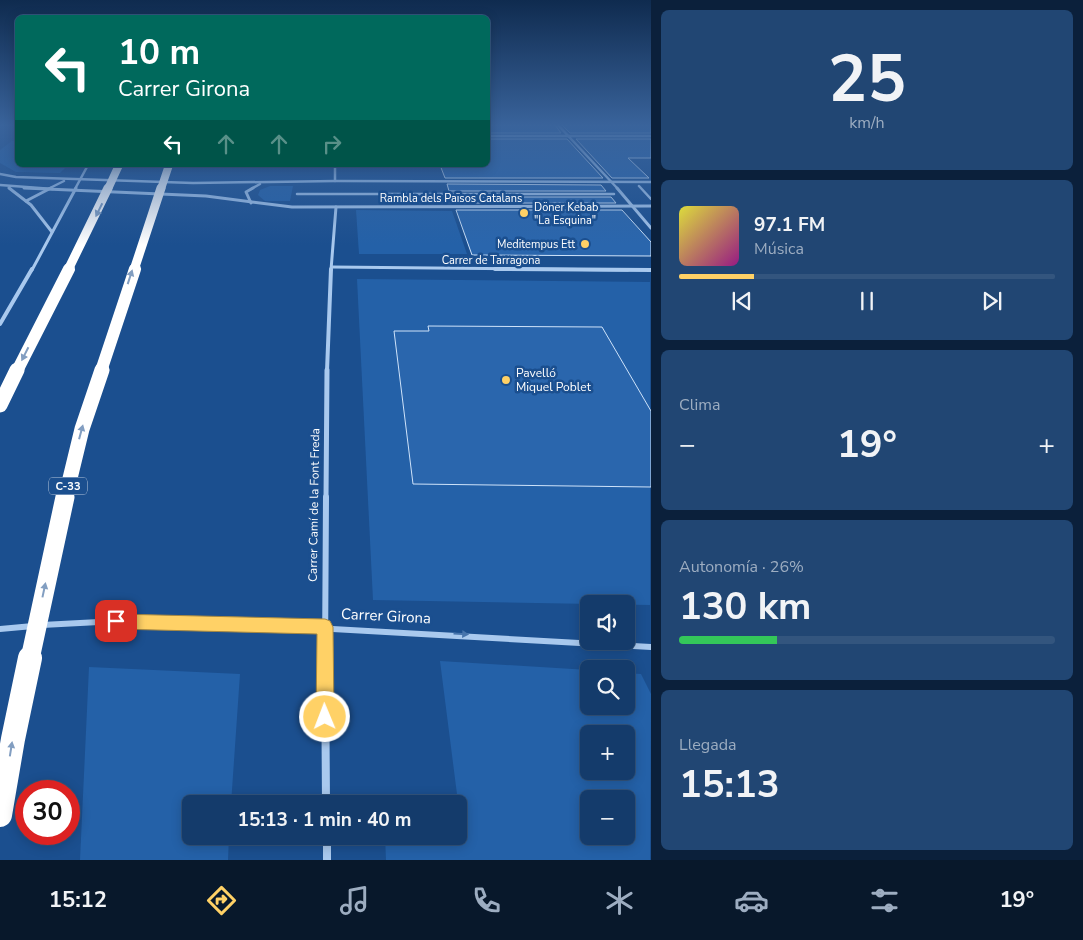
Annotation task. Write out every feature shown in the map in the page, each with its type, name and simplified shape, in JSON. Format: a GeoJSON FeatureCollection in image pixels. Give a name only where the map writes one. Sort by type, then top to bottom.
{"type":"FeatureCollection","features":[{"type":"Feature","properties":{"kind":"highway"},"geometry":{"type":"LineString","coordinates":[[0,404],[70,263],[100,209],[118,167]]}},
{"type":"Feature","properties":{"kind":"highway","name":"C-33"},"geometry":{"type":"LineString","coordinates":[[0,815],[13,739],[56,534],[82,429],[168,167]]}},
{"type":"Feature","properties":{"kind":"street"},"geometry":{"type":"LineString","coordinates":[[596,165],[650,228]]}},
{"type":"Feature","properties":{"kind":"street"},"geometry":{"type":"LineString","coordinates":[[0,324],[87,167]]}},
{"type":"Feature","properties":{"kind":"street"},"geometry":{"type":"LineString","coordinates":[[335,167],[335,181]]}},
{"type":"Feature","properties":{"kind":"street","name":"Rambla dels Països Catalans"},"geometry":{"type":"LineString","coordinates":[[0,174],[16,178],[193,183],[335,181],[650,182]]}},
{"type":"Feature","properties":{"kind":"street"},"geometry":{"type":"LineString","coordinates":[[26,201],[66,179]]}},
{"type":"Feature","properties":{"kind":"street","name":"Rambla dels Països Catalans"},"geometry":{"type":"LineString","coordinates":[[251,203],[246,192],[256,185],[268,182]]}},
{"type":"Feature","properties":{"kind":"street"},"geometry":{"type":"LineString","coordinates":[[1,185],[12,189],[26,201],[52,232]]}},
{"type":"Feature","properties":{"kind":"street","name":"Rambla dels Països Catalans"},"geometry":{"type":"LineString","coordinates":[[1,185],[23,188],[206,196],[251,203],[292,206],[650,206]]}},
{"type":"Feature","properties":{"kind":"street"},"geometry":{"type":"LineString","coordinates":[[638,186],[650,199]]}},
{"type":"Feature","properties":{"kind":"street","name":"Rambla dels Països Catalans"},"geometry":{"type":"LineString","coordinates":[[297,194],[614,194]]}},
{"type":"Feature","properties":{"kind":"street","name":"Carrer Camí de la Font Freda"},"geometry":{"type":"LineString","coordinates":[[326,795],[327,387],[336,206]]}},
{"type":"Feature","properties":{"kind":"street","name":"Carrer de Tarragona"},"geometry":{"type":"LineString","coordinates":[[332,267],[650,270]]}},
{"type":"Feature","properties":{"kind":"street","name":"Carrer Girona"},"geometry":{"type":"LineString","coordinates":[[0,629],[66,622],[101,621],[325,627],[650,647]]}},
{"type":"Feature","properties":{"kind":"street"},"geometry":{"type":"LineString","coordinates":[[327,845],[327,860]]}},
{"type":"Feature","properties":{"kind":"shaded area"},"geometry":{"type":"Polygon","coordinates":[[[4,165],[15,165],[15,167],[66,167],[60,173],[16,172],[4,165]]]}},
{"type":"Feature","properties":{"kind":"shaded area"},"geometry":{"type":"Polygon","coordinates":[[[270,186],[293,186],[290,201],[265,201],[258,195],[260,190],[270,186]]]}},
{"type":"Feature","properties":{"kind":"shaded area"},"geometry":{"type":"Polygon","coordinates":[[[356,210],[452,211],[467,254],[359,254],[356,210]]]}},
{"type":"Feature","properties":{"kind":"shaded area","name":"Pavelló Miquel Poblet"},"geometry":{"type":"Polygon","coordinates":[[[357,279],[650,282],[650,605],[635,605],[635,595],[580,595],[580,604],[373,600],[357,279]]]}},
{"type":"Feature","properties":{"kind":"shaded area"},"geometry":{"type":"Polygon","coordinates":[[[440,661],[580,669],[580,715],[635,715],[635,674],[641,674],[651,694],[650,860],[386,860],[385,845],[467,845],[467,795],[457,795],[440,661]]]}},
{"type":"Feature","properties":{"kind":"shaded area"},"geometry":{"type":"Polygon","coordinates":[[[89,667],[240,674],[232,795],[182,795],[182,845],[229,845],[228,860],[80,860],[89,667]]]}},
{"type":"Feature","properties":{"kind":"building"},"geometry":{"type":"Polygon","coordinates":[[[591,165],[603,178],[445,178],[441,167],[591,165]]]}},
{"type":"Feature","properties":{"kind":"building"},"geometry":{"type":"Polygon","coordinates":[[[600,165],[635,165],[649,178],[612,178],[600,165]]]}},
{"type":"Feature","properties":{"kind":"building"},"geometry":{"type":"Polygon","coordinates":[[[447,184],[601,185],[606,191],[449,191],[447,184]]]}},
{"type":"Feature","properties":{"kind":"building"},"geometry":{"type":"Polygon","coordinates":[[[452,197],[611,197],[616,203],[454,203],[452,197]]]}},
{"type":"Feature","properties":{"kind":"building"},"geometry":{"type":"Polygon","coordinates":[[[456,210],[622,210],[651,242],[651,256],[472,255],[456,210]]]}},
{"type":"Feature","properties":{"kind":"building"},"geometry":{"type":"Polygon","coordinates":[[[428,326],[602,327],[651,411],[651,487],[413,484],[394,331],[429,331],[428,326]]]}},
{"type":"Feature","properties":{"kind":"place","name":"Döner Kebab \"La Esquina\""},"geometry":{"type":"Point","coordinates":[524,213]}},
{"type":"Feature","properties":{"kind":"place","name":"Meditempus Ett"},"geometry":{"type":"Point","coordinates":[585,244]}},
{"type":"Feature","properties":{"kind":"place","name":"Pavelló Miquel Poblet"},"geometry":{"type":"Point","coordinates":[506,380]}},
{"type":"Feature","properties":{"kind":"route"},"geometry":{"type":"LineString","coordinates":[[116,621],[325,627],[325,717]]}}]}
